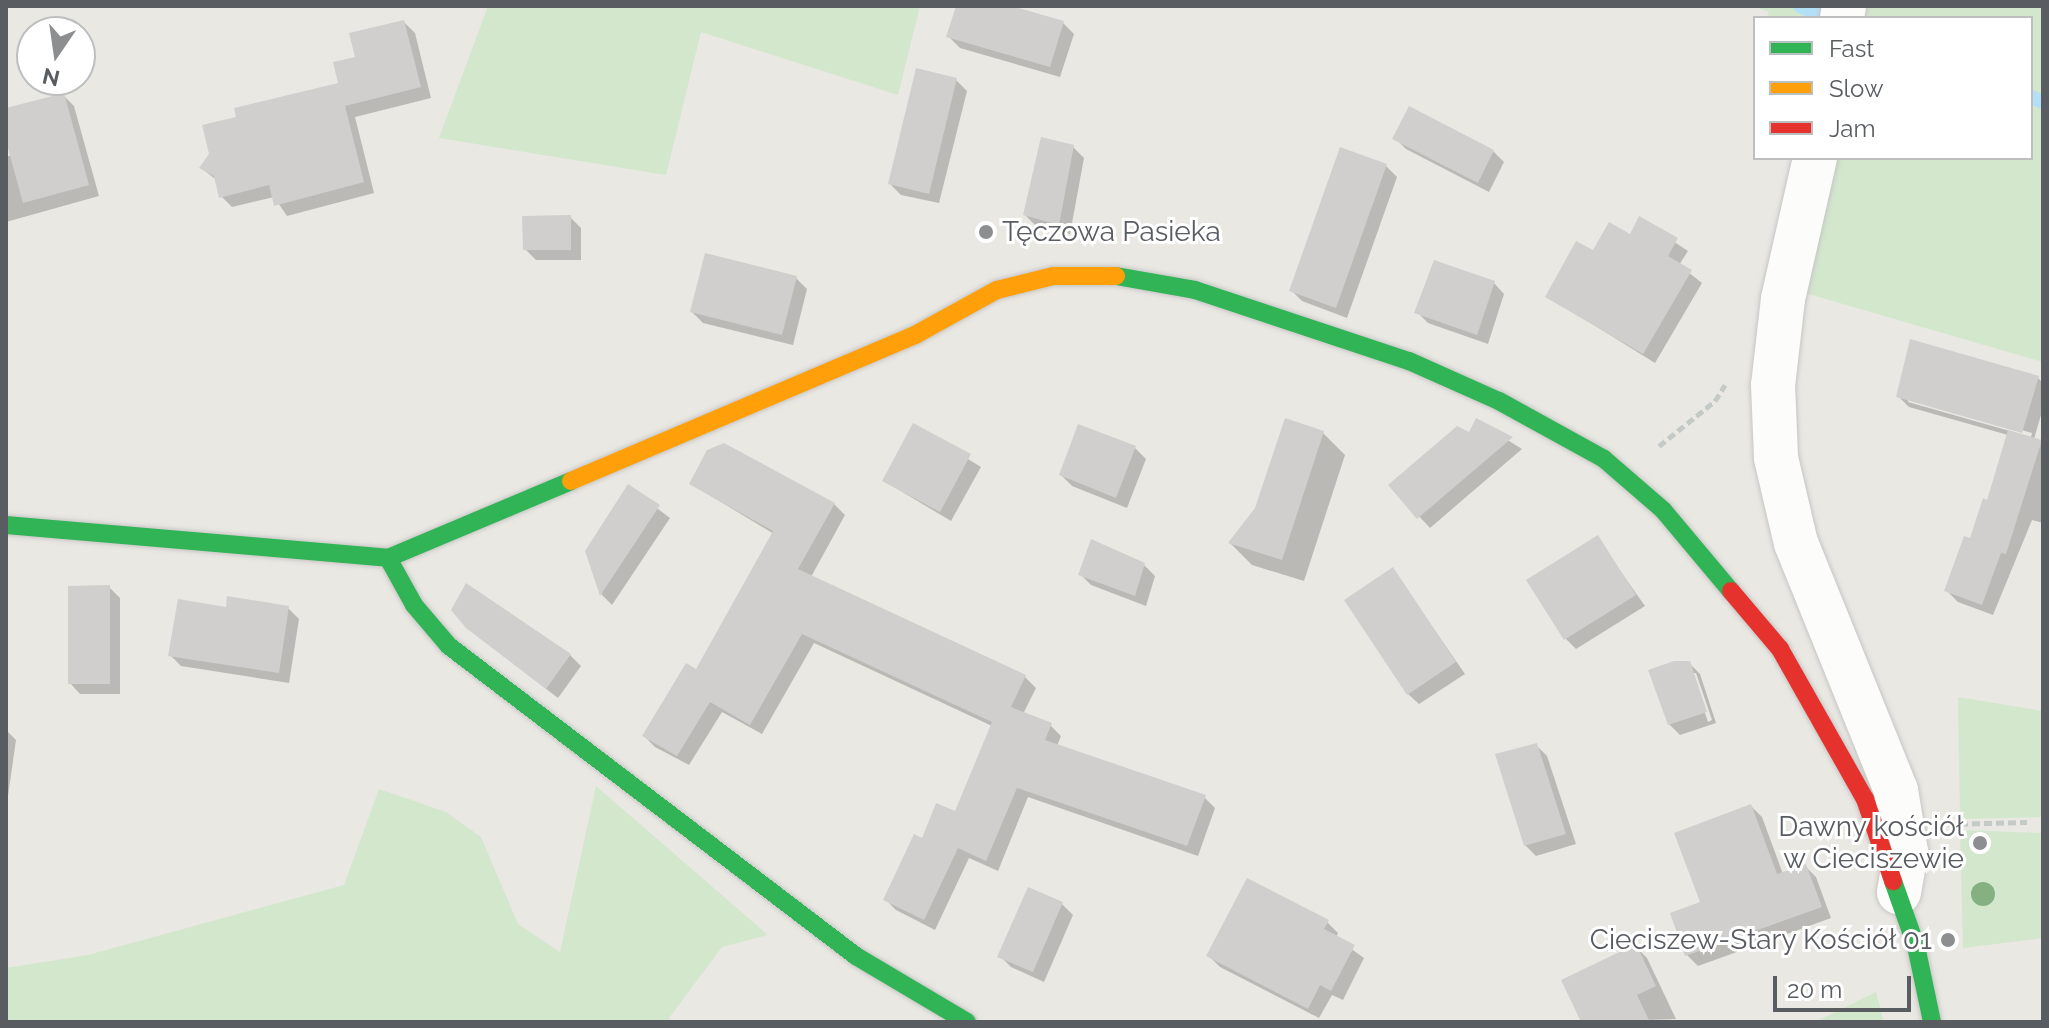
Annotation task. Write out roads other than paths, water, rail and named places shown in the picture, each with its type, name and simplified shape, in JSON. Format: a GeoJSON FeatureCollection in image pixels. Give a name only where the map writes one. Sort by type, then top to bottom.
{"type":"FeatureCollection","features":[{"type":"Feature","properties":{"kind":"street"},"geometry":{"type":"LineString","coordinates":[[1815,160],[1783,299],[1773,385],[1776,458],[1796,543],[1896,790],[1906,852],[1899,892]]}},
{"type":"Feature","properties":{"kind":"street"},"geometry":{"type":"LineString","coordinates":[[6,525],[388,558],[915,335],[997,290],[1053,276],[1107,274],[1166,284],[1289,318],[1409,361],[1499,401],[1604,459],[1663,510],[1780,649],[1865,799],[1899,892],[1932,1022]]}},
{"type":"Feature","properties":{"kind":"street"},"geometry":{"type":"LineString","coordinates":[[388,558],[414,605],[449,646],[856,956],[967,1022]]}},
{"type":"Feature","properties":{"kind":"waterway"},"geometry":{"type":"LineString","coordinates":[[1800,6],[1818,14]]}},
{"type":"Feature","properties":{"kind":"waterway"},"geometry":{"type":"LineString","coordinates":[[2033,98],[2043,102]]}},
{"type":"Feature","properties":{"kind":"place","name":"Tęczowa Pasieka"},"geometry":{"type":"Point","coordinates":[986,232]}},
{"type":"Feature","properties":{"kind":"place","name":"Dawny kościół w Cieciszewie"},"geometry":{"type":"Point","coordinates":[1980,843]}},
{"type":"Feature","properties":{"kind":"place","name":"Cieciszew-Stary Kościół 01"},"geometry":{"type":"Point","coordinates":[1948,940]}}]}
